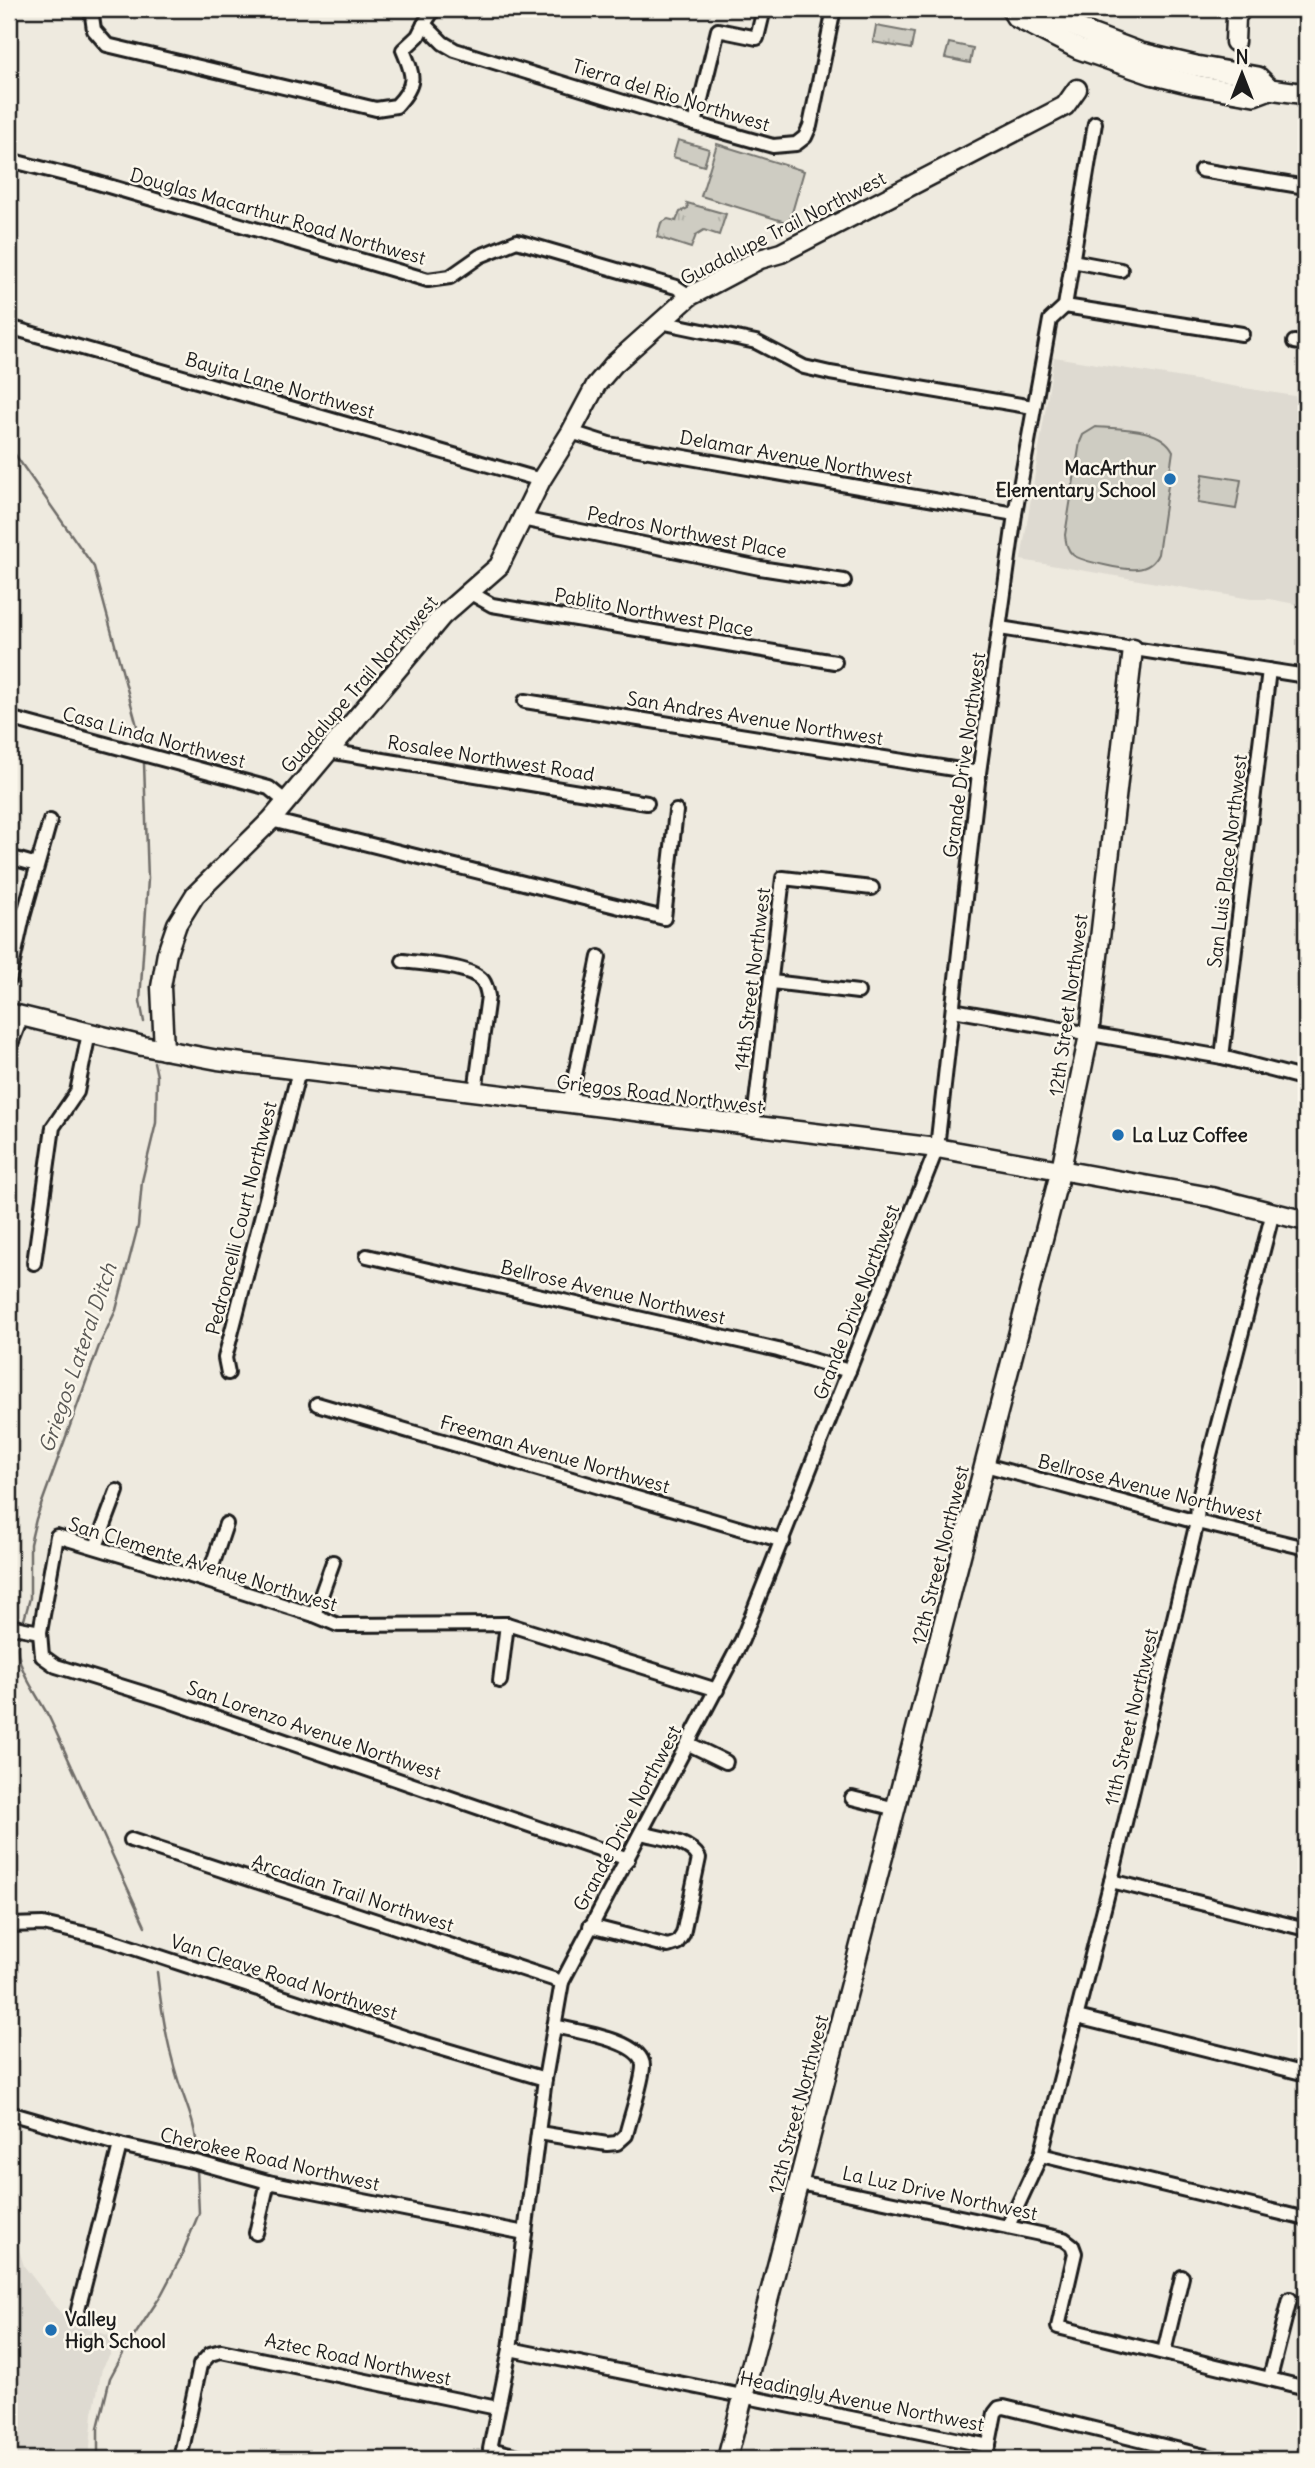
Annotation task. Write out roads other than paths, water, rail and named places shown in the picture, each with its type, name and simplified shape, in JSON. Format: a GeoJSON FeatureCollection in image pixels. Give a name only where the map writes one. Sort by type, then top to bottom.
{"type":"FeatureCollection","features":[{"type":"Feature","properties":{"kind":"main road"},"geometry":{"type":"LineString","coordinates":[[1011,9],[1016,17],[1079,49],[1135,69],[1196,85],[1254,95],[1270,89],[1306,94]]}},
{"type":"Feature","properties":{"kind":"main road"},"geometry":{"type":"LineString","coordinates":[[1038,9],[1093,35],[1141,53],[1258,77],[1270,89]]}},
{"type":"Feature","properties":{"kind":"street"},"geometry":{"type":"LineString","coordinates":[[91,9],[94,30],[107,45],[376,108],[396,106],[411,87],[413,73],[402,50],[418,36],[434,9]]}},
{"type":"Feature","properties":{"kind":"street"},"geometry":{"type":"LineString","coordinates":[[695,124],[718,30],[757,38],[764,9]]}},
{"type":"Feature","properties":{"kind":"street","name":"Tierra del Rio Northwest"},"geometry":{"type":"LineString","coordinates":[[425,24],[443,43],[455,50],[695,124],[773,145],[796,144],[805,136],[810,126],[834,9]]}},
{"type":"Feature","properties":{"kind":"street"},"geometry":{"type":"LineString","coordinates":[[1235,42],[1236,17],[1242,9]]}},
{"type":"Feature","properties":{"kind":"street","name":"Guadalupe Trail Northwest"},"geometry":{"type":"LineString","coordinates":[[164,1050],[161,987],[167,954],[177,923],[195,895],[271,820],[442,616],[499,566],[541,480],[572,432],[596,385],[614,363],[690,296],[760,259],[781,253],[1065,106],[1077,89]]}},
{"type":"Feature","properties":{"kind":"street","name":"Grande Drive Northwest"},"geometry":{"type":"LineString","coordinates":[[530,2459],[490,2448],[510,2349],[545,2079],[562,1982],[742,1640],[937,1148],[979,773],[1015,514],[1050,320],[1065,306],[1095,123]]}},
{"type":"Feature","properties":{"kind":"street","name":"Douglas Macarthur Road Northwest"},"geometry":{"type":"LineString","coordinates":[[9,160],[88,180],[428,280],[450,277],[480,256],[517,242],[676,287],[690,296]]}},
{"type":"Feature","properties":{"kind":"street"},"geometry":{"type":"LineString","coordinates":[[1201,170],[1306,187]]}},
{"type":"Feature","properties":{"kind":"street"},"geometry":{"type":"LineString","coordinates":[[1072,261],[1121,270]]}},
{"type":"Feature","properties":{"kind":"street"},"geometry":{"type":"LineString","coordinates":[[1065,306],[1242,334]]}},
{"type":"Feature","properties":{"kind":"street"},"geometry":{"type":"LineString","coordinates":[[660,322],[756,342],[804,367],[830,373],[1033,407]]}},
{"type":"Feature","properties":{"kind":"street","name":"Bayita Lane Northwest"},"geometry":{"type":"LineString","coordinates":[[9,327],[541,480]]}},
{"type":"Feature","properties":{"kind":"street","name":"Delamar Avenue Northwest"},"geometry":{"type":"LineString","coordinates":[[572,432],[609,444],[1015,514]]}},
{"type":"Feature","properties":{"kind":"street","name":"Pedros Northwest Place"},"geometry":{"type":"LineString","coordinates":[[522,519],[760,568],[844,581]]}},
{"type":"Feature","properties":{"kind":"street","name":"Pablito Northwest Place"},"geometry":{"type":"LineString","coordinates":[[469,592],[492,605],[835,662]]}},
{"type":"Feature","properties":{"kind":"street"},"geometry":{"type":"LineString","coordinates":[[1000,628],[1306,676]]}},
{"type":"Feature","properties":{"kind":"street","name":"12th Street Northwest"},"geometry":{"type":"LineString","coordinates":[[727,2459],[1061,1169],[1088,1034],[1133,649]]}},
{"type":"Feature","properties":{"kind":"street","name":"San Luis Place Northwest"},"geometry":{"type":"LineString","coordinates":[[1222,1057],[1269,670]]}},
{"type":"Feature","properties":{"kind":"street","name":"San Andres Avenue Northwest"},"geometry":{"type":"LineString","coordinates":[[525,701],[979,773]]}},
{"type":"Feature","properties":{"kind":"street","name":"Casa Linda Northwest"},"geometry":{"type":"LineString","coordinates":[[9,718],[269,788],[286,802]]}},
{"type":"Feature","properties":{"kind":"street","name":"Rosalee Northwest Road"},"geometry":{"type":"LineString","coordinates":[[328,751],[647,803]]}},
{"type":"Feature","properties":{"kind":"street"},"geometry":{"type":"LineString","coordinates":[[271,820],[664,918],[676,811]]}},
{"type":"Feature","properties":{"kind":"street"},"geometry":{"type":"LineString","coordinates":[[9,980],[23,917],[50,821]]}},
{"type":"Feature","properties":{"kind":"street"},"geometry":{"type":"LineString","coordinates":[[9,857],[37,865]]}},
{"type":"Feature","properties":{"kind":"street","name":"14th Street Northwest"},"geometry":{"type":"LineString","coordinates":[[753,1127],[783,878],[872,888]]}},
{"type":"Feature","properties":{"kind":"street"},"geometry":{"type":"LineString","coordinates":[[9,913],[23,917]]}},
{"type":"Feature","properties":{"kind":"street"},"geometry":{"type":"LineString","coordinates":[[569,1105],[598,957]]}},
{"type":"Feature","properties":{"kind":"street"},"geometry":{"type":"LineString","coordinates":[[403,961],[460,969],[475,974],[485,982],[488,996],[475,1092]]}},
{"type":"Feature","properties":{"kind":"street"},"geometry":{"type":"LineString","coordinates":[[772,982],[858,992]]}},
{"type":"Feature","properties":{"kind":"street"},"geometry":{"type":"LineString","coordinates":[[953,1010],[1222,1057],[1306,1079]]}},
{"type":"Feature","properties":{"kind":"street"},"geometry":{"type":"LineString","coordinates":[[9,1049],[15,1015]]}},
{"type":"Feature","properties":{"kind":"street","name":"Griegos Road Northwest"},"geometry":{"type":"LineString","coordinates":[[15,1015],[164,1050],[299,1072],[937,1148],[1211,1197],[1306,1221]]}},
{"type":"Feature","properties":{"kind":"street"},"geometry":{"type":"LineString","coordinates":[[34,1263],[53,1127],[77,1092],[89,1033]]}},
{"type":"Feature","properties":{"kind":"street","name":"Pedroncelli Court Northwest"},"geometry":{"type":"LineString","coordinates":[[228,1373],[225,1358],[299,1072]]}},
{"type":"Feature","properties":{"kind":"street","name":"11th Street Northwest"},"geometry":{"type":"LineString","coordinates":[[1008,2226],[1041,2155],[1111,1881],[1197,1522],[1199,1500],[1273,1212]]}},
{"type":"Feature","properties":{"kind":"street","name":"Bellrose Avenue Northwest"},"geometry":{"type":"LineString","coordinates":[[367,1256],[778,1350],[849,1371]]}},
{"type":"Feature","properties":{"kind":"street","name":"Freeman Avenue Northwest"},"geometry":{"type":"LineString","coordinates":[[317,1404],[783,1541]]}},
{"type":"Feature","properties":{"kind":"street","name":"Bellrose Avenue Northwest"},"geometry":{"type":"LineString","coordinates":[[985,1465],[1197,1522],[1306,1548]]}},
{"type":"Feature","properties":{"kind":"street"},"geometry":{"type":"LineString","coordinates":[[96,1547],[117,1491]]}},
{"type":"Feature","properties":{"kind":"street"},"geometry":{"type":"LineString","coordinates":[[207,1581],[226,1524]]}},
{"type":"Feature","properties":{"kind":"street","name":"San Clemente Avenue Northwest"},"geometry":{"type":"LineString","coordinates":[[40,1632],[57,1536],[207,1581],[338,1625],[507,1624],[717,1690]]}},
{"type":"Feature","properties":{"kind":"street"},"geometry":{"type":"LineString","coordinates":[[314,1615],[333,1562]]}},
{"type":"Feature","properties":{"kind":"street"},"geometry":{"type":"LineString","coordinates":[[500,1681],[507,1624]]}},
{"type":"Feature","properties":{"kind":"street"},"geometry":{"type":"LineString","coordinates":[[9,1626],[40,1632]]}},
{"type":"Feature","properties":{"kind":"street","name":"San Lorenzo Avenue Northwest"},"geometry":{"type":"LineString","coordinates":[[40,1632],[42,1656],[56,1666],[166,1700],[628,1858]]}},
{"type":"Feature","properties":{"kind":"street"},"geometry":{"type":"LineString","coordinates":[[689,1744],[726,1762]]}},
{"type":"Feature","properties":{"kind":"street"},"geometry":{"type":"LineString","coordinates":[[852,1798],[896,1809]]}},
{"type":"Feature","properties":{"kind":"street"},"geometry":{"type":"LineString","coordinates":[[590,1926],[668,1946],[677,1942],[683,1934],[699,1858],[688,1846],[641,1833]]}},
{"type":"Feature","properties":{"kind":"street","name":"Arcadian Trail Northwest"},"geometry":{"type":"LineString","coordinates":[[131,1840],[562,1982]]}},
{"type":"Feature","properties":{"kind":"street"},"geometry":{"type":"LineString","coordinates":[[1111,1881],[1306,1929]]}},
{"type":"Feature","properties":{"kind":"street","name":"Van Cleave Road Northwest"},"geometry":{"type":"LineString","coordinates":[[9,1924],[43,1924],[103,1938],[416,2041],[545,2079]]}},
{"type":"Feature","properties":{"kind":"street"},"geometry":{"type":"LineString","coordinates":[[1077,2017],[1306,2074]]}},
{"type":"Feature","properties":{"kind":"street"},"geometry":{"type":"LineString","coordinates":[[539,2133],[607,2144],[617,2143],[626,2135],[643,2065],[639,2053],[627,2045],[554,2026]]}},
{"type":"Feature","properties":{"kind":"street","name":"Cherokee Road Northwest"},"geometry":{"type":"LineString","coordinates":[[9,2113],[120,2145],[268,2182],[525,2233]]}},
{"type":"Feature","properties":{"kind":"street"},"geometry":{"type":"LineString","coordinates":[[78,2309],[120,2145]]}},
{"type":"Feature","properties":{"kind":"street"},"geometry":{"type":"LineString","coordinates":[[1041,2155],[1306,2219]]}},
{"type":"Feature","properties":{"kind":"street"},"geometry":{"type":"LineString","coordinates":[[256,2233],[268,2182]]}},
{"type":"Feature","properties":{"kind":"street","name":"La Luz Drive Northwest"},"geometry":{"type":"LineString","coordinates":[[799,2183],[1064,2239],[1072,2245],[1075,2253],[1058,2327],[1164,2352]]}},
{"type":"Feature","properties":{"kind":"street"},"geometry":{"type":"LineString","coordinates":[[1182,2277],[1164,2352],[1306,2388]]}},
{"type":"Feature","properties":{"kind":"street"},"geometry":{"type":"LineString","coordinates":[[1270,2378],[1290,2299]]}},
{"type":"Feature","properties":{"kind":"street","name":"Headingly Avenue Northwest"},"geometry":{"type":"LineString","coordinates":[[510,2349],[987,2453],[995,2413],[1004,2407],[1217,2459]]}},
{"type":"Feature","properties":{"kind":"street","name":"Aztec Road Northwest"},"geometry":{"type":"LineString","coordinates":[[180,2459],[200,2364],[210,2354],[221,2351],[497,2408]]}},
{"type":"Feature","properties":{"kind":"waterway","name":"Griegos Lateral Ditch"},"geometry":{"type":"LineString","coordinates":[[9,446],[94,567],[143,748]]}},
{"type":"Feature","properties":{"kind":"waterway","name":"Griegos Lateral Ditch"},"geometry":{"type":"LineString","coordinates":[[144,763],[148,879],[140,1001],[144,1022]]}},
{"type":"Feature","properties":{"kind":"waterway","name":"Griegos Lateral Ditch"},"geometry":{"type":"LineString","coordinates":[[24,1620],[30,1598],[30,1544],[36,1519],[99,1346],[116,1310],[138,1226],[142,1181],[156,1123],[157,1076],[154,1062]]}},
{"type":"Feature","properties":{"kind":"waterway","name":"Griegos Lateral Ditch"},"geometry":{"type":"LineString","coordinates":[[18,1645],[24,1673],[50,1719],[145,1926]]}},
{"type":"Feature","properties":{"kind":"waterway","name":"Griegos Lateral Ditch"},"geometry":{"type":"LineString","coordinates":[[157,1972],[168,2040],[193,2125],[197,2153]]}},
{"type":"Feature","properties":{"kind":"waterway","name":"Griegos Lateral Ditch"},"geometry":{"type":"LineString","coordinates":[[98,2459],[98,2428],[110,2378],[160,2297],[180,2259],[199,2213],[197,2170]]}},
{"type":"Feature","properties":{"kind":"place","name":"MacArthur Elementary School"},"geometry":{"type":"Point","coordinates":[1170,479]}},
{"type":"Feature","properties":{"kind":"place","name":"La Luz Coffee"},"geometry":{"type":"Point","coordinates":[1118,1135]}},
{"type":"Feature","properties":{"kind":"place","name":"Valley High School"},"geometry":{"type":"Point","coordinates":[51,2330]}}]}
